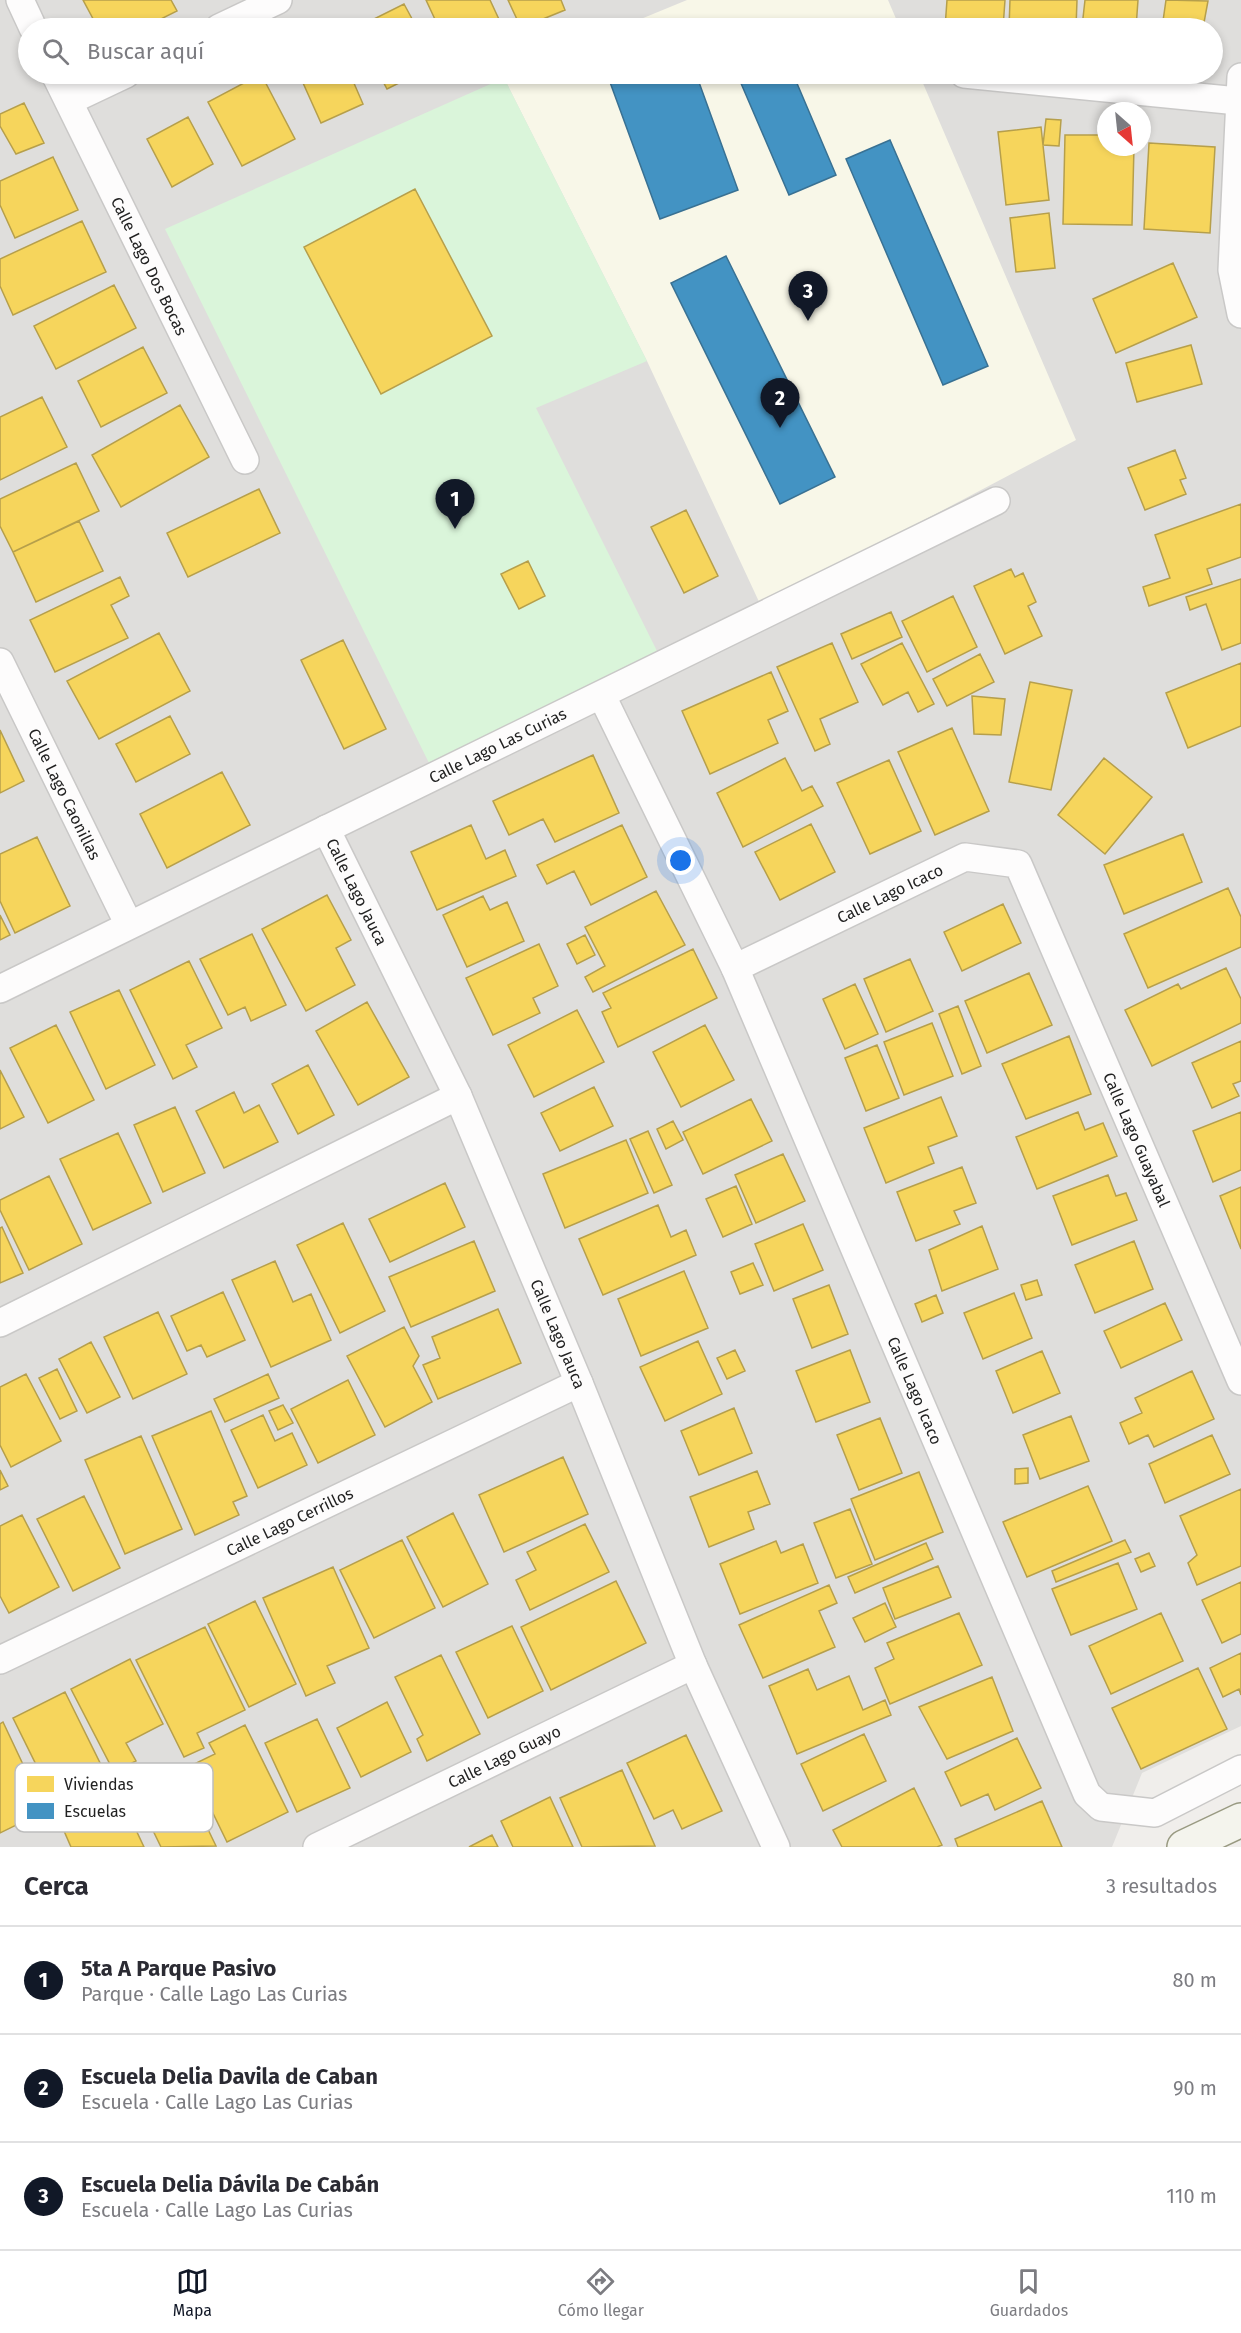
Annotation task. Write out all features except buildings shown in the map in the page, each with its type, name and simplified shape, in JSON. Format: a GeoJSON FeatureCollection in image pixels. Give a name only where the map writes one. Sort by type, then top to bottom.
{"type":"FeatureCollection","features":[{"type":"Feature","properties":{"kind":"street"},"geometry":{"type":"LineString","coordinates":[[20,0],[28,18]]}},
{"type":"Feature","properties":{"kind":"street"},"geometry":{"type":"LineString","coordinates":[[240,18],[278,0]]}},
{"type":"Feature","properties":{"kind":"street","name":"Calle Lago Dos Bocas"},"geometry":{"type":"LineString","coordinates":[[60,84],[245,460]]}},
{"type":"Feature","properties":{"kind":"street"},"geometry":{"type":"LineString","coordinates":[[69,101],[105,84]]}},
{"type":"Feature","properties":{"kind":"street"},"geometry":{"type":"LineString","coordinates":[[1148,84],[1240,89],[1232,270],[1241,314]]}},
{"type":"Feature","properties":{"kind":"street","name":"Calle Lago Las Curias"},"geometry":{"type":"LineString","coordinates":[[0,989],[996,501]]}},
{"type":"Feature","properties":{"kind":"street","name":"Calle Lago Caonillas"},"geometry":{"type":"LineString","coordinates":[[0,662],[129,925]]}},
{"type":"Feature","properties":{"kind":"street","name":"Calle Lago Icaco"},"geometry":{"type":"LineString","coordinates":[[602,696],[735,968],[1087,1794],[1101,1807],[1155,1813],[1241,1769]]}},
{"type":"Feature","properties":{"kind":"street","name":"Calle Lago Jauca"},"geometry":{"type":"LineString","coordinates":[[326,829],[458,1096],[579,1383],[693,1665],[776,1847]]}},
{"type":"Feature","properties":{"kind":"street","name":"Calle Lago Icaco"},"geometry":{"type":"LineString","coordinates":[[735,968],[966,857],[1018,864],[1033,898]]}},
{"type":"Feature","properties":{"kind":"street","name":"Calle Lago Guayabal"},"geometry":{"type":"LineString","coordinates":[[1033,898],[1241,1381]]}},
{"type":"Feature","properties":{"kind":"street"},"geometry":{"type":"LineString","coordinates":[[0,1323],[458,1096]]}},
{"type":"Feature","properties":{"kind":"street","name":"Calle Lago Cerrillos"},"geometry":{"type":"LineString","coordinates":[[0,1660],[579,1383]]}},
{"type":"Feature","properties":{"kind":"street","name":"Calle Lago Guayo"},"geometry":{"type":"LineString","coordinates":[[317,1847],[693,1665]]}},
{"type":"Feature","properties":{"kind":"street"},"geometry":{"type":"LineString","coordinates":[[1184,1847],[1241,1820]]}},
{"type":"Feature","properties":{"kind":"shaded area"},"geometry":{"type":"Polygon","coordinates":[[[0,0],[1241,0],[1241,1726],[1142,1773],[1112,1847],[0,1847],[0,0]]]}},
{"type":"Feature","properties":{"kind":"shaded area"},"geometry":{"type":"Polygon","coordinates":[[[687,0],[888,0],[896,18],[643,18],[687,0]]]}},
{"type":"Feature","properties":{"kind":"shaded area"},"geometry":{"type":"Polygon","coordinates":[[[507,84],[923,84],[1076,440],[761,606],[647,361],[507,84]]]}},
{"type":"Feature","properties":{"kind":"green space"},"geometry":{"type":"Polygon","coordinates":[[[491,84],[507,84],[647,361],[536,408],[657,651],[429,763],[165,229],[491,84]]]}},
{"type":"Feature","properties":{"kind":"place","name":"Escuela Delia Dávila De Cabán"},"geometry":{"type":"Point","coordinates":[808,321]}},
{"type":"Feature","properties":{"kind":"place","name":"Escuela Delia Davila de Caban"},"geometry":{"type":"Point","coordinates":[780,428]}},
{"type":"Feature","properties":{"kind":"place","name":"5ta A Parque Pasivo"},"geometry":{"type":"Point","coordinates":[455,529]}}]}
